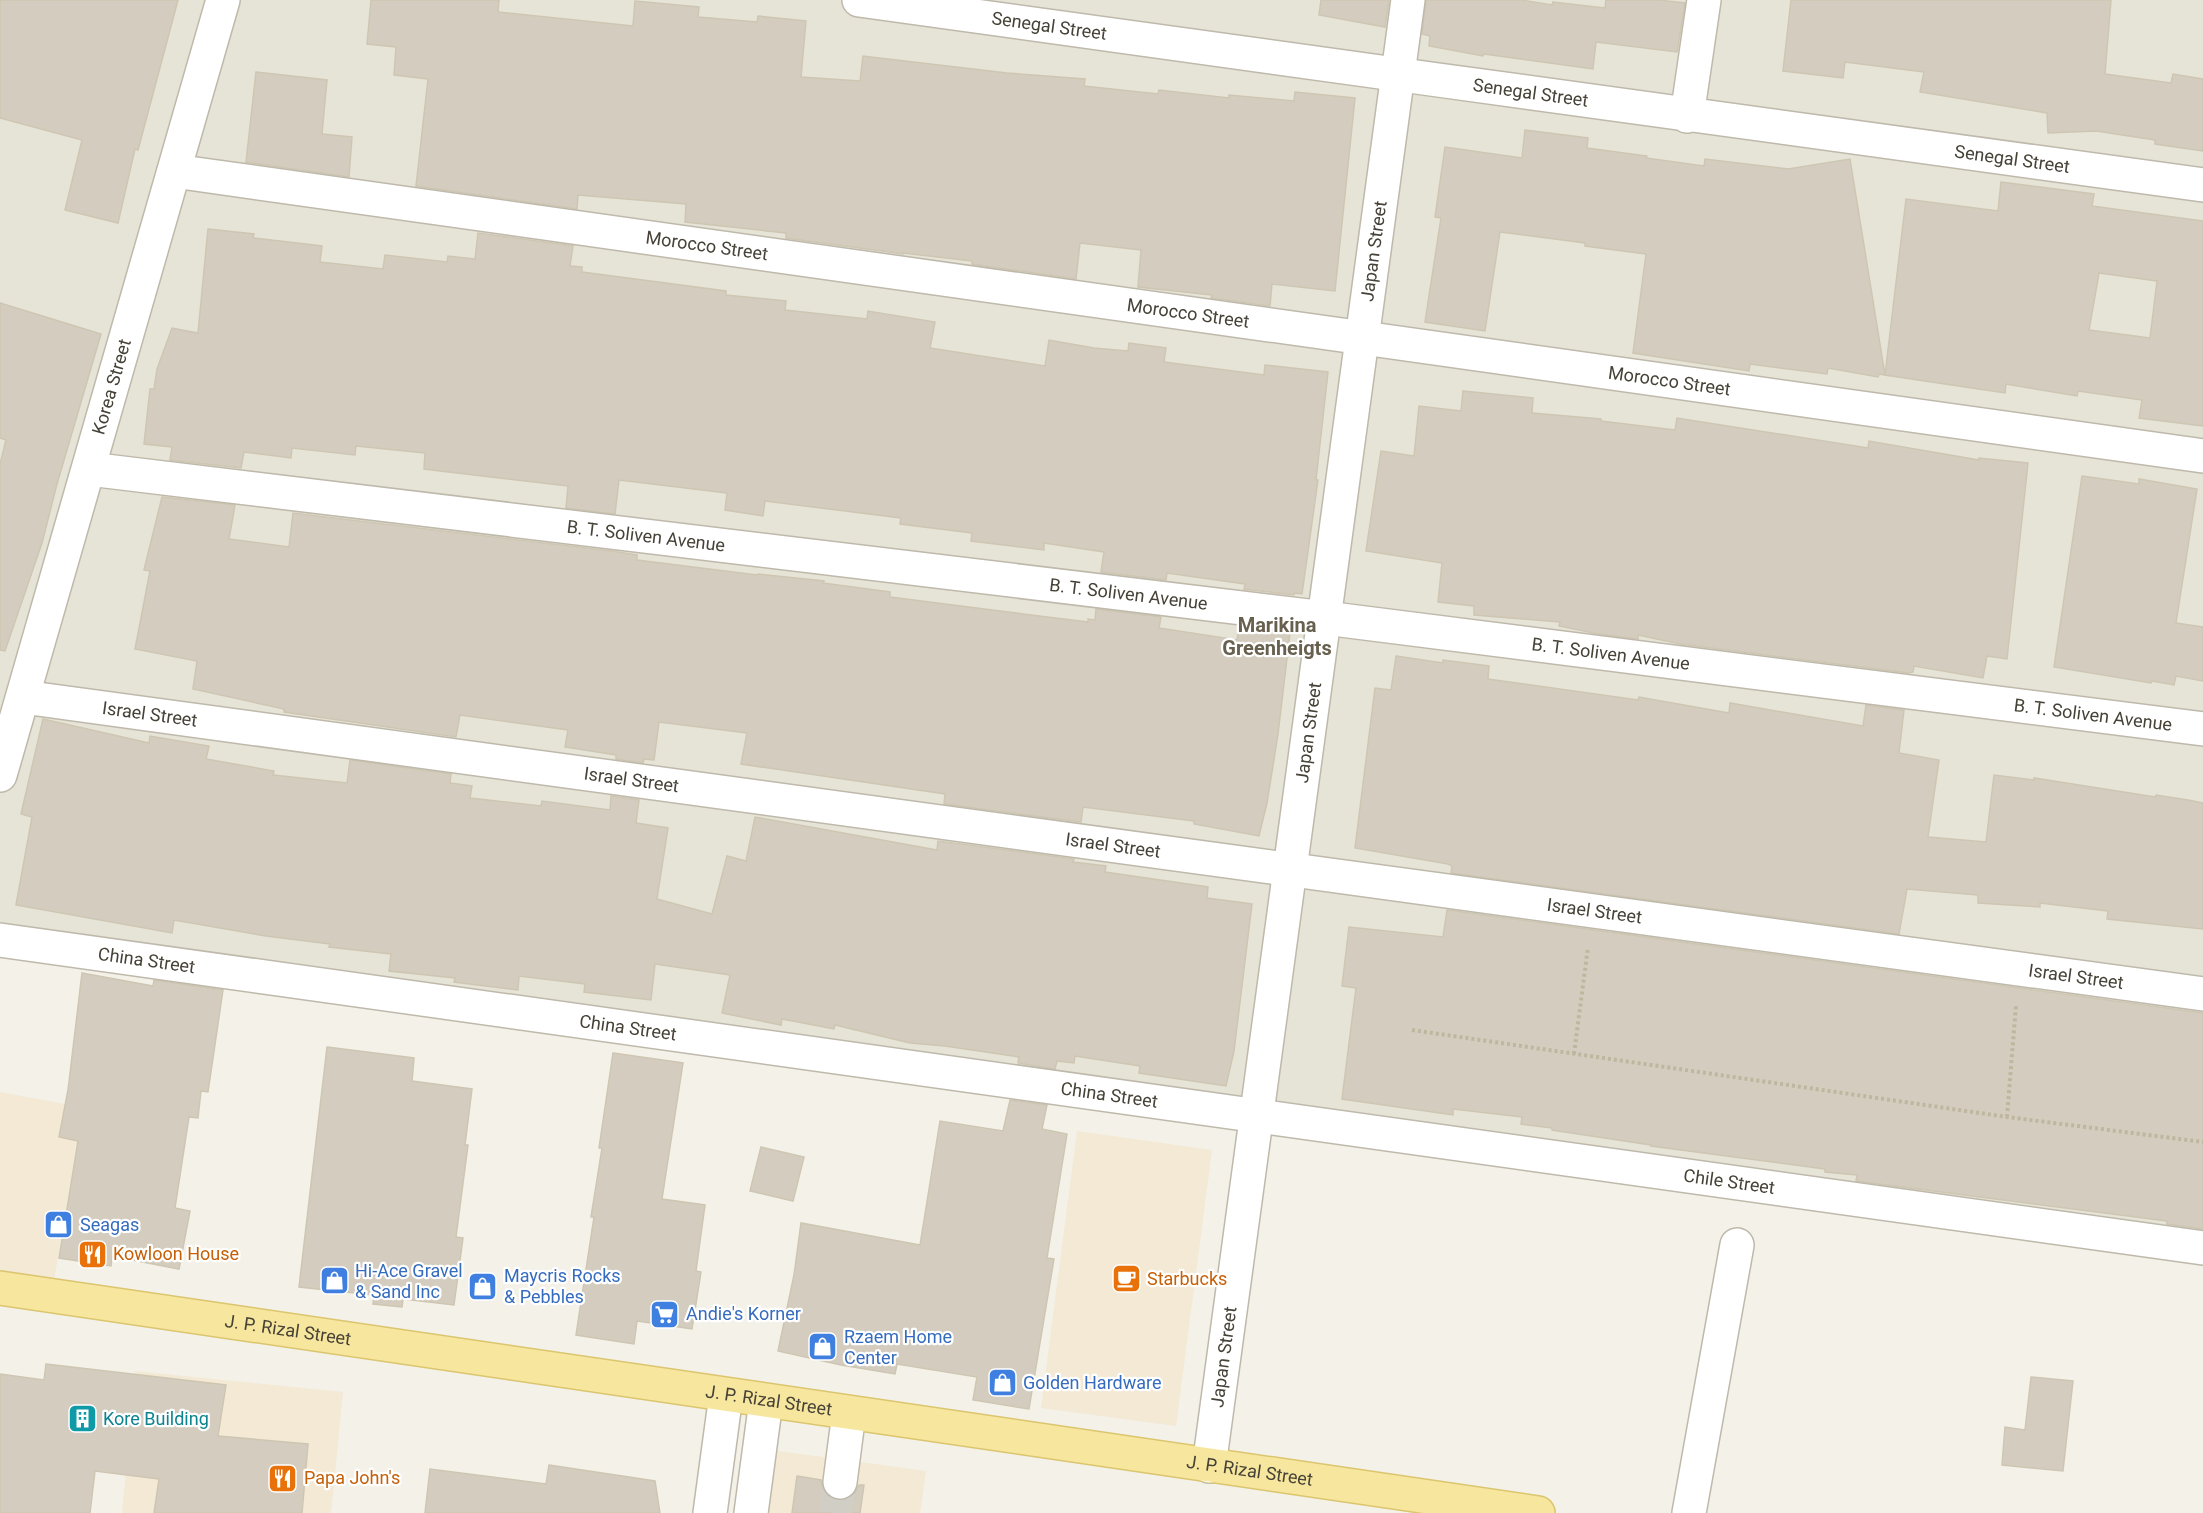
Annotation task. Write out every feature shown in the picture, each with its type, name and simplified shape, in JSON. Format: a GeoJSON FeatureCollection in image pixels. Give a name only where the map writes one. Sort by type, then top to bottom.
{"type":"FeatureCollection","features":[{"type":"Feature","properties":{"kind":"main road","name":"J. P. Rizal Street"},"geometry":{"type":"LineString","coordinates":[[0,1288],[1538,1513]]}},
{"type":"Feature","properties":{"kind":"street","name":"Korea Street"},"geometry":{"type":"LineString","coordinates":[[0,775],[223,0]]}},
{"type":"Feature","properties":{"kind":"street","name":"Senegal Street"},"geometry":{"type":"LineString","coordinates":[[859,0],[1687,116],[2203,185]]}},
{"type":"Feature","properties":{"kind":"street","name":"Japan Street"},"geometry":{"type":"LineString","coordinates":[[1209,1466],[1408,0]]}},
{"type":"Feature","properties":{"kind":"street"},"geometry":{"type":"LineString","coordinates":[[1687,116],[1704,0]]}},
{"type":"Feature","properties":{"kind":"street","name":"Morocco Street"},"geometry":{"type":"LineString","coordinates":[[174,171],[2203,456]]}},
{"type":"Feature","properties":{"kind":"street","name":"B. T. Soliven Avenue"},"geometry":{"type":"LineString","coordinates":[[89,469],[1325,618],[2203,729]]}},
{"type":"Feature","properties":{"kind":"street","name":"Israel Street"},"geometry":{"type":"LineString","coordinates":[[23,696],[2203,994]]}},
{"type":"Feature","properties":{"kind":"street","name":"China Street"},"geometry":{"type":"LineString","coordinates":[[0,940],[1256,1115]]}},
{"type":"Feature","properties":{"kind":"street","name":"Chile Street"},"geometry":{"type":"LineString","coordinates":[[1256,1115],[2203,1248]]}},
{"type":"Feature","properties":{"kind":"street"},"geometry":{"type":"LineString","coordinates":[[1689,1513],[1737,1245]]}},
{"type":"Feature","properties":{"kind":"street"},"geometry":{"type":"LineString","coordinates":[[710,1513],[726,1395]]}},
{"type":"Feature","properties":{"kind":"street"},"geometry":{"type":"LineString","coordinates":[[751,1513],[766,1401]]}},
{"type":"Feature","properties":{"kind":"street"},"geometry":{"type":"LineString","coordinates":[[840,1482],[849,1413]]}},
{"type":"Feature","properties":{"kind":"path"},"geometry":{"type":"LineString","coordinates":[[1574,1054],[1593,910]]}},
{"type":"Feature","properties":{"kind":"path"},"geometry":{"type":"LineString","coordinates":[[2007,1118],[2019,968]]}},
{"type":"Feature","properties":{"kind":"path"},"geometry":{"type":"LineString","coordinates":[[1412,1030],[2007,1118],[2203,1142]]}},
{"type":"Feature","properties":{"kind":"shaded area"},"geometry":{"type":"Polygon","coordinates":[[[0,0],[2203,0],[2203,1234],[0,937],[0,0]]]}},
{"type":"Feature","properties":{"kind":"shaded area"},"geometry":{"type":"Polygon","coordinates":[[[0,1092],[130,1116],[70,1188],[53,1286],[0,1278],[0,1092]]]}},
{"type":"Feature","properties":{"kind":"shaded area","name":"Starbucks"},"geometry":{"type":"Polygon","coordinates":[[[1077,1131],[1212,1150],[1176,1426],[1041,1408],[1077,1131]]]}},
{"type":"Feature","properties":{"kind":"shaded area"},"geometry":{"type":"Polygon","coordinates":[[[135,1371],[343,1392],[331,1513],[122,1513],[135,1371]]]}},
{"type":"Feature","properties":{"kind":"shaded area"},"geometry":{"type":"Polygon","coordinates":[[[750,1447],[926,1471],[920,1513],[741,1513],[750,1447]]]}},
{"type":"Feature","properties":{"kind":"building"},"geometry":{"type":"Polygon","coordinates":[[[0,0],[178,0],[138,150],[135,149],[118,223],[65,210],[82,140],[0,118],[0,0]]]}},
{"type":"Feature","properties":{"kind":"building"},"geometry":{"type":"Polygon","coordinates":[[[371,0],[499,0],[498,12],[633,26],[635,1],[699,7],[698,17],[757,22],[758,16],[806,21],[801,77],[860,81],[863,56],[1007,73],[1085,79],[1084,86],[1158,94],[1159,90],[1229,98],[1229,95],[1294,101],[1295,92],[1355,98],[1335,291],[1272,284],[1270,306],[1211,298],[1212,295],[1138,287],[1141,250],[1080,243],[1076,279],[972,264],[972,261],[786,238],[786,233],[685,222],[686,204],[578,195],[577,209],[416,186],[428,79],[394,75],[396,47],[367,44],[371,0]]]}},
{"type":"Feature","properties":{"kind":"building"},"geometry":{"type":"Polygon","coordinates":[[[1321,0],[1389,0],[1385,27],[1319,15],[1321,0]]]}},
{"type":"Feature","properties":{"kind":"building"},"geometry":{"type":"Polygon","coordinates":[[[1426,0],[1521,0],[1552,5],[1553,2],[1605,8],[1606,0],[1658,0],[1685,3],[1677,52],[1596,42],[1593,69],[1484,54],[1483,56],[1429,46],[1430,36],[1422,34],[1426,0]]]}},
{"type":"Feature","properties":{"kind":"building"},"geometry":{"type":"Polygon","coordinates":[[[1791,0],[2111,0],[2105,74],[2171,83],[2173,74],[2203,79],[2203,151],[2155,144],[2155,140],[2096,131],[2048,133],[2047,113],[1920,92],[1924,72],[1845,62],[1843,78],[1783,71],[1791,0]]]}},
{"type":"Feature","properties":{"kind":"building"},"geometry":{"type":"Polygon","coordinates":[[[256,72],[327,80],[322,134],[352,137],[349,177],[246,162],[256,72]]]}},
{"type":"Feature","properties":{"kind":"building"},"geometry":{"type":"Polygon","coordinates":[[[1525,130],[1588,138],[1587,148],[1704,166],[1705,159],[1788,169],[1850,159],[1885,375],[1879,374],[1878,377],[1828,368],[1827,374],[1750,364],[1749,371],[1633,353],[1646,254],[1500,232],[1485,331],[1425,322],[1441,218],[1435,217],[1445,147],[1522,158],[1525,130]]]}},
{"type":"Feature","properties":{"kind":"building"},"geometry":{"type":"Polygon","coordinates":[[[2001,182],[2094,194],[2092,206],[2203,221],[2203,426],[2139,418],[2142,400],[2078,391],[2077,396],[2006,384],[2005,393],[1885,375],[1906,199],[1998,211],[2001,182]],[[2099,273],[2089,330],[2150,338],[2157,281],[2099,273]]]}},
{"type":"Feature","properties":{"kind":"building"},"geometry":{"type":"Polygon","coordinates":[[[208,229],[254,234],[253,238],[322,246],[320,262],[383,269],[385,255],[447,262],[448,256],[475,259],[478,233],[573,246],[570,266],[582,267],[582,272],[726,291],[726,295],[786,301],[785,310],[867,319],[868,311],[935,322],[930,348],[1045,366],[1049,340],[1128,351],[1129,343],[1166,348],[1164,362],[1264,375],[1265,365],[1328,372],[1316,480],[1318,480],[1302,594],[1244,589],[1245,584],[1167,573],[1166,580],[1101,572],[1104,552],[1044,543],[1044,550],[971,541],[972,533],[900,524],[901,518],[765,501],[763,516],[725,510],[727,493],[619,480],[615,514],[566,508],[568,486],[424,469],[425,453],[356,446],[355,455],[292,448],[291,458],[244,452],[241,468],[170,460],[172,447],[144,444],[150,389],[154,389],[157,369],[172,328],[198,333],[208,229]]]}},
{"type":"Feature","properties":{"kind":"building"},"geometry":{"type":"Polygon","coordinates":[[[0,303],[101,334],[42,543],[5,651],[0,650],[0,464],[6,440],[0,438],[0,303]]]}},
{"type":"Feature","properties":{"kind":"building"},"geometry":{"type":"Polygon","coordinates":[[[1463,391],[1533,398],[1532,413],[1601,419],[1601,421],[1675,430],[1677,418],[1868,448],[1869,441],[1979,460],[1979,458],[2028,463],[2007,659],[1987,656],[1983,678],[1914,666],[1913,672],[1909,673],[1680,644],[1638,635],[1638,639],[1598,634],[1559,626],[1560,622],[1474,615],[1474,606],[1438,602],[1442,563],[1366,551],[1381,451],[1414,456],[1419,406],[1461,411],[1463,391]]]}},
{"type":"Feature","properties":{"kind":"building"},"geometry":{"type":"Polygon","coordinates":[[[2082,476],[2139,484],[2139,479],[2197,489],[2176,623],[2203,627],[2203,681],[2176,676],[2174,685],[2152,681],[2151,683],[2054,667],[2082,476]]]}},
{"type":"Feature","properties":{"kind":"building"},"geometry":{"type":"Polygon","coordinates":[[[162,497],[235,505],[229,539],[289,547],[293,513],[611,551],[637,555],[637,560],[824,581],[823,583],[890,592],[890,597],[1088,622],[1088,619],[1095,620],[1096,609],[1161,617],[1159,628],[1237,640],[1239,627],[1290,633],[1278,734],[1267,803],[1259,836],[1194,824],[1194,821],[1083,807],[1081,822],[944,804],[945,794],[741,764],[747,733],[659,722],[654,760],[644,759],[643,763],[616,759],[616,755],[565,747],[568,730],[460,715],[456,737],[284,712],[284,709],[193,689],[197,661],[135,649],[150,571],[144,570],[162,497]]]}},
{"type":"Feature","properties":{"kind":"building"},"geometry":{"type":"Polygon","coordinates":[[[1396,656],[1443,663],[1443,660],[1489,666],[1488,679],[1638,700],[1639,697],[1729,713],[1730,703],[1863,726],[1866,705],[1904,710],[1899,753],[1939,760],[1928,837],[1986,842],[1994,775],[2034,780],[2034,778],[2203,803],[2203,929],[2107,919],[2108,911],[2040,903],[2040,907],[1978,903],[1978,895],[1907,889],[1899,934],[1451,873],[1452,866],[1448,864],[1355,848],[1375,688],[1391,690],[1396,656]]]}},
{"type":"Feature","properties":{"kind":"building"},"geometry":{"type":"Polygon","coordinates":[[[43,719],[149,743],[150,736],[209,746],[206,759],[274,771],[273,775],[347,783],[350,760],[451,774],[450,783],[472,786],[470,798],[541,806],[542,801],[610,810],[611,796],[639,800],[636,823],[668,828],[657,899],[712,914],[727,856],[746,861],[755,817],[937,850],[938,841],[1074,859],[1073,862],[1106,866],[1105,872],[1208,887],[1207,898],[1252,904],[1234,1051],[1226,1086],[1139,1073],[1140,1066],[1075,1056],[1074,1063],[1057,1061],[1055,1069],[1018,1063],[1019,1057],[910,1043],[835,1025],[834,1029],[782,1019],[781,1025],[722,1013],[730,975],[655,964],[651,1000],[584,992],[585,984],[519,976],[518,990],[454,982],[455,978],[389,971],[391,954],[329,947],[330,944],[266,936],[174,920],[172,933],[16,905],[32,817],[21,814],[43,719]]]}},
{"type":"Feature","properties":{"kind":"building"},"geometry":{"type":"Polygon","coordinates":[[[1447,910],[2203,1013],[2203,1229],[2167,1224],[2167,1221],[1856,1181],[1857,1175],[1825,1172],[1825,1169],[1651,1146],[1552,1130],[1552,1128],[1521,1124],[1522,1117],[1453,1109],[1453,1115],[1342,1099],[1356,988],[1342,986],[1349,927],[1443,937],[1447,910]]]}},
{"type":"Feature","properties":{"kind":"building"},"geometry":{"type":"Polygon","coordinates":[[[82,973],[153,986],[154,980],[223,990],[208,1092],[201,1091],[198,1118],[189,1117],[175,1208],[190,1211],[179,1269],[112,1256],[111,1266],[59,1258],[78,1141],[59,1137],[68,1090],[82,973]]]}},
{"type":"Feature","properties":{"kind":"building"},"geometry":{"type":"Polygon","coordinates":[[[327,1047],[414,1058],[412,1081],[472,1089],[465,1145],[468,1145],[456,1237],[463,1238],[454,1305],[403,1299],[402,1307],[373,1304],[374,1295],[299,1287],[327,1047]]]}},
{"type":"Feature","properties":{"kind":"building"},"geometry":{"type":"Polygon","coordinates":[[[613,1053],[683,1063],[662,1199],[705,1205],[696,1271],[701,1272],[692,1329],[637,1321],[634,1344],[576,1335],[594,1217],[591,1217],[613,1053]]]}},
{"type":"Feature","properties":{"kind":"building"},"geometry":{"type":"Polygon","coordinates":[[[1010,1100],[1047,1105],[1042,1129],[1067,1134],[1047,1258],[1054,1259],[1029,1409],[973,1400],[977,1377],[897,1364],[895,1374],[778,1351],[794,1275],[801,1223],[920,1245],[940,1121],[1003,1131],[1010,1100]]]}},
{"type":"Feature","properties":{"kind":"building"},"geometry":{"type":"Polygon","coordinates":[[[761,1147],[804,1157],[793,1201],[750,1191],[761,1147]]]}},
{"type":"Feature","properties":{"kind":"building"},"geometry":{"type":"Polygon","coordinates":[[[46,1364],[226,1385],[218,1436],[308,1444],[302,1513],[154,1513],[159,1479],[95,1471],[90,1513],[0,1513],[0,1374],[44,1380],[46,1364]]]}},
{"type":"Feature","properties":{"kind":"building"},"geometry":{"type":"Polygon","coordinates":[[[2031,1377],[2073,1381],[2063,1471],[2002,1465],[2005,1427],[2025,1430],[2031,1377]]]}},
{"type":"Feature","properties":{"kind":"building"},"geometry":{"type":"Polygon","coordinates":[[[549,1465],[655,1481],[660,1513],[425,1513],[430,1469],[546,1484],[549,1465]]]}},
{"type":"Feature","properties":{"kind":"building"},"geometry":{"type":"Polygon","coordinates":[[[797,1476],[821,1480],[823,1490],[829,1497],[837,1500],[848,1499],[859,1485],[864,1485],[860,1513],[792,1513],[797,1476]]]}},
{"type":"Feature","properties":{"kind":"tunnel"},"geometry":{"type":"LineString","coordinates":[[835,1513],[840,1482]]}},
{"type":"Feature","properties":{"kind":"place","name":"Seagas"},"geometry":{"type":"Point","coordinates":[59,1225]}},
{"type":"Feature","properties":{"kind":"place","name":"Kowloon House"},"geometry":{"type":"Point","coordinates":[92,1254]}},
{"type":"Feature","properties":{"kind":"place","name":"Starbucks"},"geometry":{"type":"Point","coordinates":[1126,1279]}},
{"type":"Feature","properties":{"kind":"place","name":"Hi-Ace Gravel & Sand Inc"},"geometry":{"type":"Point","coordinates":[334,1281]}},
{"type":"Feature","properties":{"kind":"place","name":"Maycris Rocks & Pebbles"},"geometry":{"type":"Point","coordinates":[483,1286]}},
{"type":"Feature","properties":{"kind":"place","name":"Andie's Korner"},"geometry":{"type":"Point","coordinates":[665,1314]}},
{"type":"Feature","properties":{"kind":"place","name":"Rzaem Home Center"},"geometry":{"type":"Point","coordinates":[823,1347]}},
{"type":"Feature","properties":{"kind":"place","name":"Golden Hardware"},"geometry":{"type":"Point","coordinates":[1002,1383]}},
{"type":"Feature","properties":{"kind":"place","name":"Kore Building"},"geometry":{"type":"Point","coordinates":[82,1419]}},
{"type":"Feature","properties":{"kind":"place","name":"Papa John's"},"geometry":{"type":"Point","coordinates":[283,1478]}},
{"type":"Feature","properties":{"kind":"district","name":"Marikina Greenheigts"},"geometry":{"type":"Point","coordinates":[1277,636]}}]}
